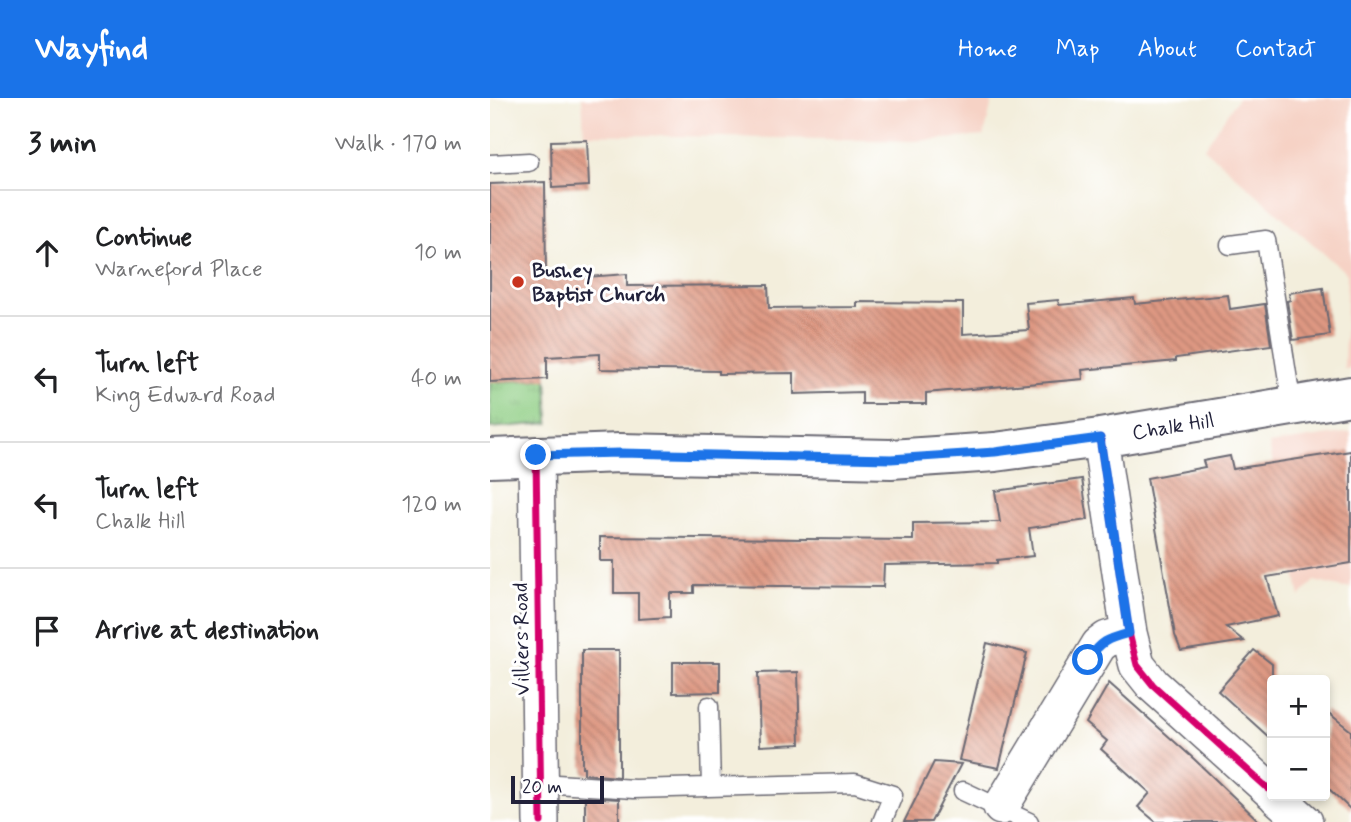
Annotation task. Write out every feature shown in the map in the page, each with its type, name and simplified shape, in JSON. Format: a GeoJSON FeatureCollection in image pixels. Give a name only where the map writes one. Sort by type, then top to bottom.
{"type":"FeatureCollection","features":[{"type":"Feature","properties":{"kind":"main road","name":"Chalk Hill"},"geometry":{"type":"LineString","coordinates":[[490,458],[620,453],[891,459],[995,452],[1100,438],[1351,396]]}},
{"type":"Feature","properties":{"kind":"street"},"geometry":{"type":"LineString","coordinates":[[1100,438],[1129,633],[1137,665],[1153,685],[1267,788]]}},
{"type":"Feature","properties":{"kind":"street","name":"Villiers Road"},"geometry":{"type":"LineString","coordinates":[[536,455],[541,822]]}},
{"type":"Feature","properties":{"kind":"street"},"geometry":{"type":"LineString","coordinates":[[1015,814],[1098,645],[1107,639],[1129,633]]}},
{"type":"Feature","properties":{"kind":"street"},"geometry":{"type":"LineString","coordinates":[[1282,801],[1305,822]]}},
{"type":"Feature","properties":{"kind":"lane"},"geometry":{"type":"LineString","coordinates":[[490,164],[529,162]]}},
{"type":"Feature","properties":{"kind":"lane"},"geometry":{"type":"LineString","coordinates":[[1230,245],[1266,240],[1292,406]]}},
{"type":"Feature","properties":{"kind":"lane"},"geometry":{"type":"LineString","coordinates":[[709,706],[711,787]]}},
{"type":"Feature","properties":{"kind":"lane"},"geometry":{"type":"LineString","coordinates":[[541,783],[634,789],[855,783],[893,795],[882,822]]}},
{"type":"Feature","properties":{"kind":"lane"},"geometry":{"type":"LineString","coordinates":[[963,791],[1015,814]]}},
{"type":"Feature","properties":{"kind":"shaded area"},"geometry":{"type":"Polygon","coordinates":[[[582,98],[993,98],[984,136],[914,141],[584,134],[582,98]]]}},
{"type":"Feature","properties":{"kind":"shaded area"},"geometry":{"type":"Polygon","coordinates":[[[1238,98],[1351,98],[1351,368],[1344,369],[1347,274],[1204,148],[1238,98]]]}},
{"type":"Feature","properties":{"kind":"shaded area"},"geometry":{"type":"Polygon","coordinates":[[[1351,432],[1351,587],[1344,588],[1314,581],[1300,597],[1269,444],[1351,432]]]}},
{"type":"Feature","properties":{"kind":"green space"},"geometry":{"type":"Polygon","coordinates":[[[547,379],[549,423],[490,428],[490,382],[547,379]]]}},
{"type":"Feature","properties":{"kind":"building"},"geometry":{"type":"Polygon","coordinates":[[[587,140],[589,186],[552,188],[551,141],[587,140]]]}},
{"type":"Feature","properties":{"kind":"building"},"geometry":{"type":"Polygon","coordinates":[[[545,182],[546,280],[627,274],[627,286],[768,285],[769,308],[857,307],[857,302],[963,303],[963,334],[1029,330],[1026,303],[1058,300],[1059,305],[1134,298],[1135,304],[1228,295],[1230,309],[1265,304],[1271,345],[1176,358],[1176,361],[1082,370],[1083,379],[926,393],[926,404],[862,404],[862,392],[794,394],[794,373],[719,374],[719,371],[600,369],[600,354],[547,357],[547,379],[490,382],[490,184],[545,182]]]}},
{"type":"Feature","properties":{"kind":"building"},"geometry":{"type":"Polygon","coordinates":[[[1323,288],[1330,335],[1293,340],[1287,301],[1290,300],[1289,293],[1323,288]]]}},
{"type":"Feature","properties":{"kind":"building"},"geometry":{"type":"Polygon","coordinates":[[[1351,451],[1351,563],[1267,577],[1278,616],[1226,627],[1244,641],[1181,651],[1175,635],[1147,478],[1205,467],[1203,461],[1230,456],[1233,469],[1351,451]]]}},
{"type":"Feature","properties":{"kind":"building"},"geometry":{"type":"Polygon","coordinates":[[[1082,479],[1088,520],[1029,528],[1033,556],[997,560],[997,563],[884,565],[883,587],[694,585],[694,593],[670,593],[670,617],[638,619],[638,593],[614,593],[614,561],[600,561],[600,537],[913,540],[913,523],[1000,522],[995,491],[1082,479]]]}},
{"type":"Feature","properties":{"kind":"building"},"geometry":{"type":"Polygon","coordinates":[[[987,643],[1027,653],[999,768],[959,760],[987,643]]]}},
{"type":"Feature","properties":{"kind":"building"},"geometry":{"type":"Polygon","coordinates":[[[582,650],[619,650],[619,777],[584,774],[582,650]]]}},
{"type":"Feature","properties":{"kind":"building"},"geometry":{"type":"Polygon","coordinates":[[[1254,650],[1272,664],[1272,675],[1267,675],[1267,735],[1218,691],[1254,650]]]}},
{"type":"Feature","properties":{"kind":"building"},"geometry":{"type":"Polygon","coordinates":[[[673,662],[720,662],[720,692],[673,693],[673,662]]]}},
{"type":"Feature","properties":{"kind":"building"},"geometry":{"type":"Polygon","coordinates":[[[798,672],[800,744],[760,746],[758,673],[798,672]]]}},
{"type":"Feature","properties":{"kind":"building"},"geometry":{"type":"Polygon","coordinates":[[[1109,683],[1260,822],[1156,822],[1138,807],[1150,793],[1101,749],[1107,741],[1086,723],[1109,683]]]}},
{"type":"Feature","properties":{"kind":"building"},"geometry":{"type":"Polygon","coordinates":[[[1330,714],[1351,731],[1351,810],[1330,790],[1330,714]]]}},
{"type":"Feature","properties":{"kind":"building"},"geometry":{"type":"Polygon","coordinates":[[[934,762],[961,764],[931,822],[904,822],[934,762]]]}},
{"type":"Feature","properties":{"kind":"building"},"geometry":{"type":"Polygon","coordinates":[[[585,797],[619,799],[619,822],[585,822],[585,797]]]}},
{"type":"Feature","properties":{"kind":"cycle path"},"geometry":{"type":"LineString","coordinates":[[1100,438],[1129,633],[1137,665],[1153,685],[1267,788]]}},
{"type":"Feature","properties":{"kind":"cycle path"},"geometry":{"type":"LineString","coordinates":[[536,455],[541,822]]}},
{"type":"Feature","properties":{"kind":"place","name":"Bushey Baptist Church"},"geometry":{"type":"Point","coordinates":[518,282]}},
{"type":"Feature","properties":{"kind":"route"},"geometry":{"type":"LineString","coordinates":[[536,455],[620,453],[891,459],[995,452],[1100,438],[1129,633],[1107,639],[1098,645],[1088,660]]}}]}
